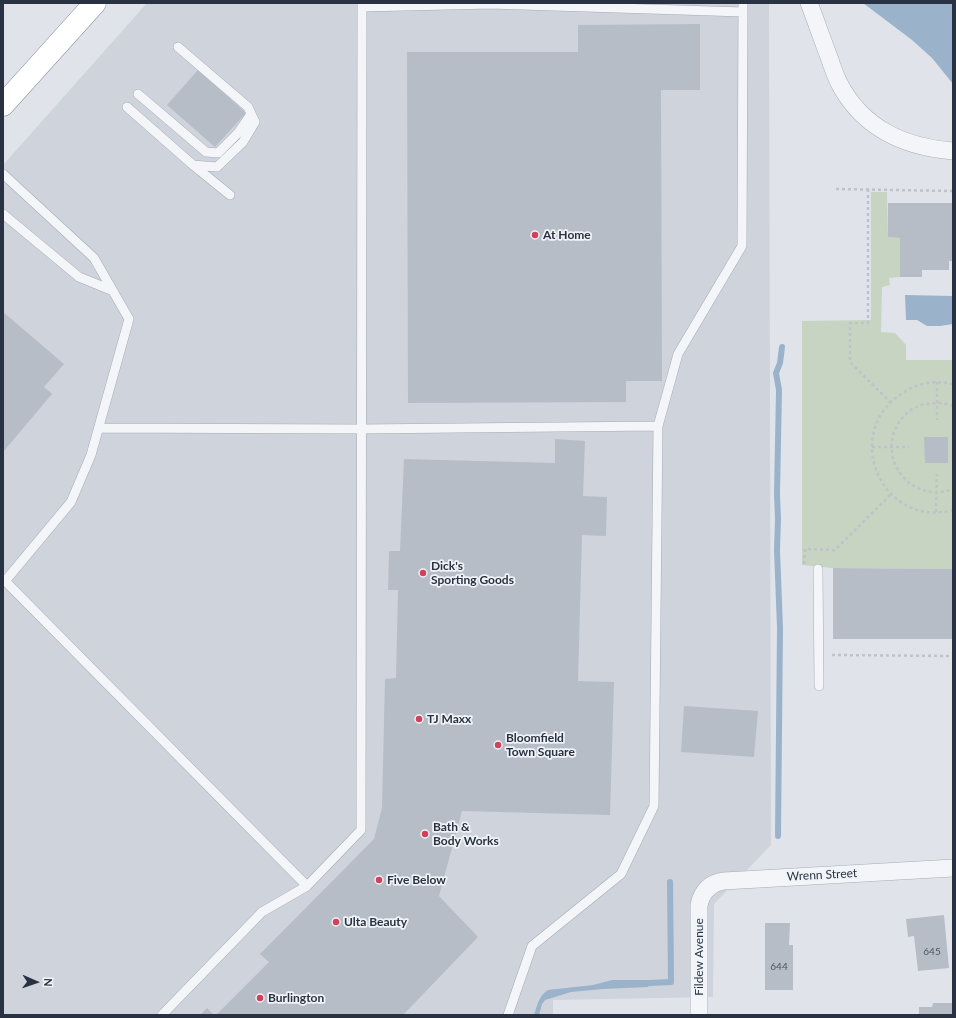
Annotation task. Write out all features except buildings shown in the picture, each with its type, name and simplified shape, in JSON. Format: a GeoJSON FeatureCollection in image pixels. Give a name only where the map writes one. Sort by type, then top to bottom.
{"type":"FeatureCollection","features":[{"type":"Feature","properties":{"kind":"highway"},"geometry":{"type":"LineString","coordinates":[[3,105],[95,3]]}},
{"type":"Feature","properties":{"kind":"street"},"geometry":{"type":"LineString","coordinates":[[809,3],[838,83],[856,109],[871,123],[890,135],[915,145],[933,150],[953,152]]}},
{"type":"Feature","properties":{"kind":"street","name":"Wrenn Street"},"geometry":{"type":"LineString","coordinates":[[700,900],[704,892],[711,885],[724,881],[953,868]]}},
{"type":"Feature","properties":{"kind":"street","name":"Fildew Avenue"},"geometry":{"type":"LineString","coordinates":[[699,1015],[698,910],[700,900]]}},
{"type":"Feature","properties":{"kind":"lane"},"geometry":{"type":"LineString","coordinates":[[162,1015],[262,912],[307,886],[361,830],[362,5],[491,4],[743,7],[742,246],[678,354],[658,426],[654,806],[621,874],[532,946],[508,1015]]}},
{"type":"Feature","properties":{"kind":"lane"},"geometry":{"type":"LineString","coordinates":[[178,47],[248,107],[255,122],[243,142],[217,167],[193,165]]}},
{"type":"Feature","properties":{"kind":"lane"},"geometry":{"type":"LineString","coordinates":[[138,94],[206,152],[218,153],[238,132],[251,114]]}},
{"type":"Feature","properties":{"kind":"lane"},"geometry":{"type":"LineString","coordinates":[[127,107],[193,165],[230,195]]}},
{"type":"Feature","properties":{"kind":"lane"},"geometry":{"type":"LineString","coordinates":[[3,174],[94,258],[129,319],[91,455],[71,502],[4,580],[307,886]]}},
{"type":"Feature","properties":{"kind":"lane"},"geometry":{"type":"LineString","coordinates":[[3,214],[79,277],[111,290]]}},
{"type":"Feature","properties":{"kind":"lane"},"geometry":{"type":"LineString","coordinates":[[99,428],[362,429],[658,426]]}},
{"type":"Feature","properties":{"kind":"lane"},"geometry":{"type":"LineString","coordinates":[[818,569],[819,686]]}},
{"type":"Feature","properties":{"kind":"path"},"geometry":{"type":"LineString","coordinates":[[836,189],[953,190]]}},
{"type":"Feature","properties":{"kind":"path"},"geometry":{"type":"LineString","coordinates":[[868,189],[868,323],[850,323],[850,362],[890,402]]}},
{"type":"Feature","properties":{"kind":"path"},"geometry":{"type":"LineString","coordinates":[[936,382],[937,420]]}},
{"type":"Feature","properties":{"kind":"path"},"geometry":{"type":"LineString","coordinates":[[953,384],[936,382],[920,384],[907,389],[890,402],[876,422],[873,432],[872,447],[877,473],[891,494],[909,508],[924,512],[953,510]]}},
{"type":"Feature","properties":{"kind":"path"},"geometry":{"type":"LineString","coordinates":[[953,406],[936,402],[922,404],[909,411],[899,421],[892,434],[894,460],[900,475],[908,483],[917,488],[937,493],[953,489]]}},
{"type":"Feature","properties":{"kind":"path"},"geometry":{"type":"LineString","coordinates":[[872,447],[909,447]]}},
{"type":"Feature","properties":{"kind":"path"},"geometry":{"type":"LineString","coordinates":[[936,512],[937,474]]}},
{"type":"Feature","properties":{"kind":"path"},"geometry":{"type":"LineString","coordinates":[[828,655],[953,656]]}},
{"type":"Feature","properties":{"kind":"shaded area","name":"Bloomfield Town Square"},"geometry":{"type":"Polygon","coordinates":[[[147,3],[769,3],[771,845],[714,904],[713,997],[553,1000],[553,1015],[3,1015],[3,165],[147,3]]]}},
{"type":"Feature","properties":{"kind":"green space"},"geometry":{"type":"Polygon","coordinates":[[[871,192],[887,192],[888,237],[900,238],[900,277],[889,278],[890,285],[882,287],[881,332],[895,333],[906,345],[906,360],[953,360],[953,569],[833,568],[802,565],[802,321],[871,320],[871,192]]]}},
{"type":"Feature","properties":{"kind":"water"},"geometry":{"type":"Polygon","coordinates":[[[863,3],[953,3],[953,84],[932,58],[912,40],[863,3]]]}},
{"type":"Feature","properties":{"kind":"water"},"geometry":{"type":"Polygon","coordinates":[[[905,295],[953,296],[953,324],[927,326],[917,320],[906,320],[905,295]]]}},
{"type":"Feature","properties":{"kind":"water"},"geometry":{"type":"Polygon","coordinates":[[[612,980],[652,980],[648,987],[571,992],[545,1000],[542,1004],[539,1015],[534,1015],[540,998],[548,990],[593,985],[612,980]]]}},
{"type":"Feature","properties":{"kind":"waterway"},"geometry":{"type":"LineString","coordinates":[[778,836],[780,628],[777,550],[777,494],[779,390],[776,373],[780,363],[782,347]]}},
{"type":"Feature","properties":{"kind":"waterway"},"geometry":{"type":"LineString","coordinates":[[650,983],[671,982],[670,882]]}},
{"type":"Feature","properties":{"kind":"place","name":"At Home"},"geometry":{"type":"Point","coordinates":[535,235]}},
{"type":"Feature","properties":{"kind":"place","name":"Dick's Sporting Goods"},"geometry":{"type":"Point","coordinates":[423,573]}},
{"type":"Feature","properties":{"kind":"place","name":"TJ Maxx"},"geometry":{"type":"Point","coordinates":[419,719]}},
{"type":"Feature","properties":{"kind":"place","name":"Bloomfield Town Square"},"geometry":{"type":"Point","coordinates":[498,745]}},
{"type":"Feature","properties":{"kind":"place","name":"Bath & Body Works"},"geometry":{"type":"Point","coordinates":[425,834]}},
{"type":"Feature","properties":{"kind":"place","name":"Five Below"},"geometry":{"type":"Point","coordinates":[379,880]}},
{"type":"Feature","properties":{"kind":"place","name":"Ulta Beauty"},"geometry":{"type":"Point","coordinates":[336,922]}},
{"type":"Feature","properties":{"kind":"place","name":"Burlington"},"geometry":{"type":"Point","coordinates":[260,998]}}]}
